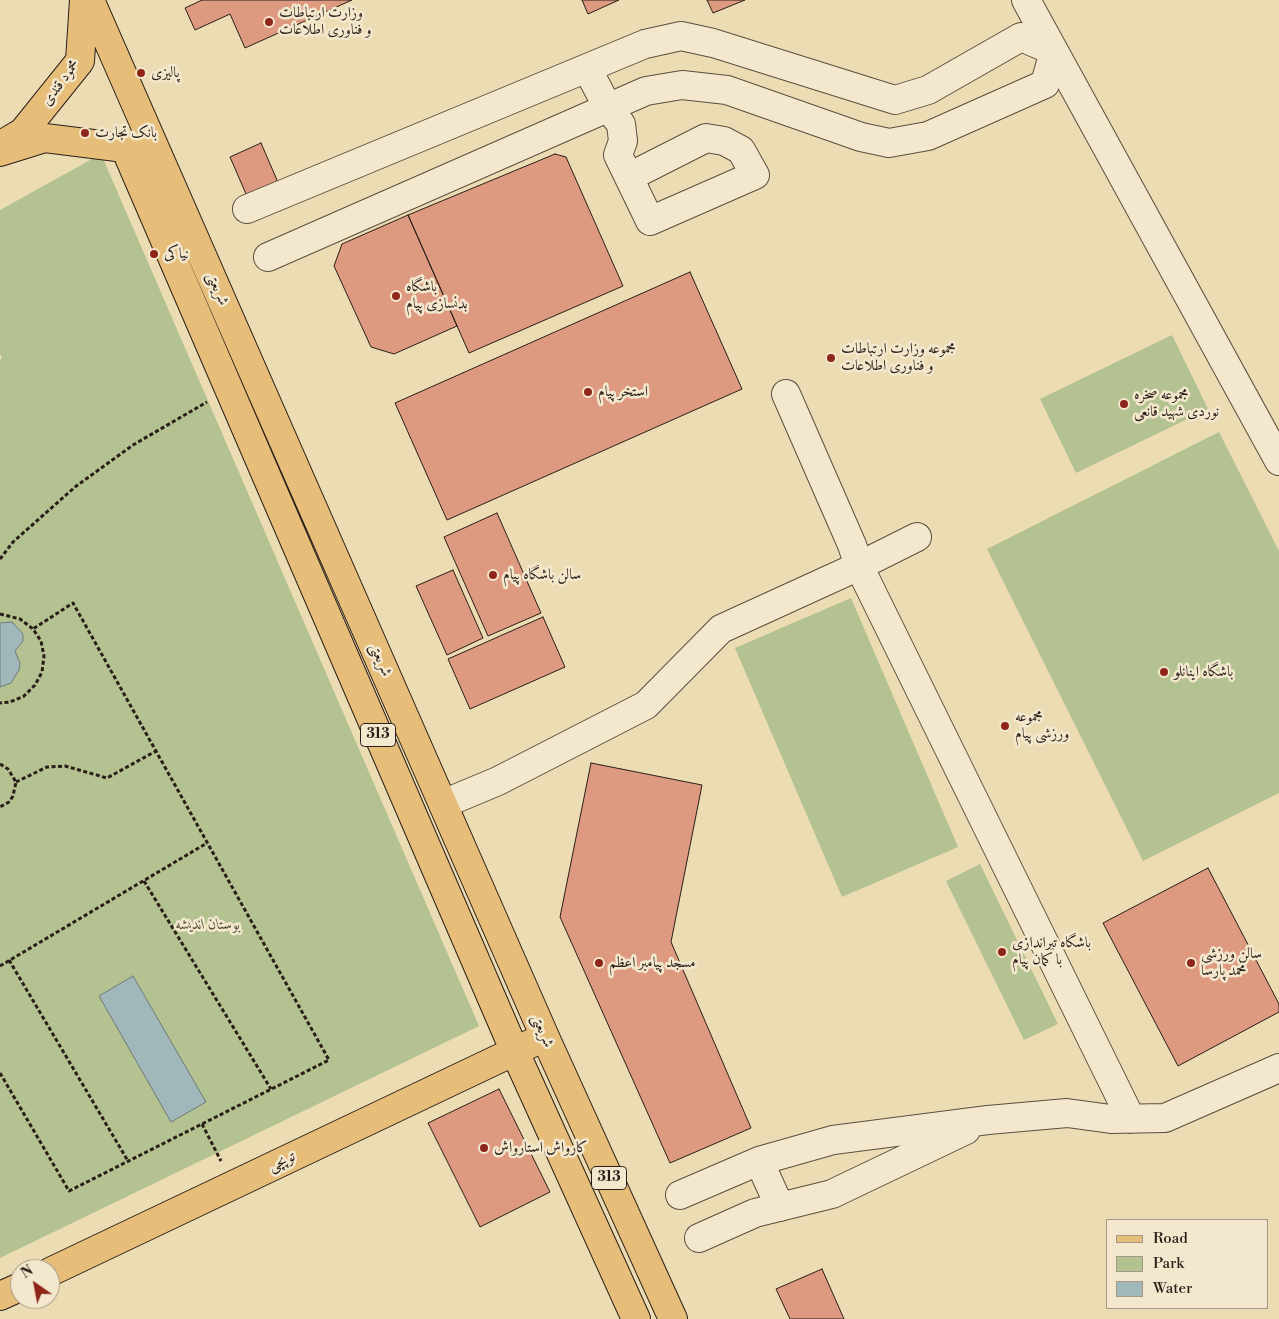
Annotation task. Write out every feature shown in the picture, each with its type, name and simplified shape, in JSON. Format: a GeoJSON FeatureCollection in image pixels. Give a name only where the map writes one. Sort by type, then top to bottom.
{"type":"FeatureCollection","features":[{"type":"Feature","properties":{"kind":"main road","name":"محمود قندی"},"geometry":{"type":"LineString","coordinates":[[0,146],[23,132],[80,61],[84,0]]}},
{"type":"Feature","properties":{"kind":"main road","name":"شریعتی"},"geometry":{"type":"LineString","coordinates":[[90,0],[545,1037],[672,1319]]}},
{"type":"Feature","properties":{"kind":"main road","name":"شریعتی"},"geometry":{"type":"LineString","coordinates":[[0,152],[45,138],[125,148],[515,1052],[636,1319]]}},
{"type":"Feature","properties":{"kind":"main road","name":"توپچی"},"geometry":{"type":"LineString","coordinates":[[60,1267],[545,1037]]}},
{"type":"Feature","properties":{"kind":"lane"},"geometry":{"type":"LineString","coordinates":[[1026,0],[1279,461]]}},
{"type":"Feature","properties":{"kind":"lane"},"geometry":{"type":"LineString","coordinates":[[247,209],[645,44],[681,36],[713,44],[895,100],[928,90],[1021,37],[1054,50]]}},
{"type":"Feature","properties":{"kind":"lane"},"geometry":{"type":"LineString","coordinates":[[268,257],[646,91],[682,85],[727,90],[889,144],[928,136],[1045,84],[1054,50]]}},
{"type":"Feature","properties":{"kind":"lane"},"geometry":{"type":"LineString","coordinates":[[587,68],[608,108],[621,124],[623,141],[618,155],[629,177]]}},
{"type":"Feature","properties":{"kind":"lane"},"geometry":{"type":"LineString","coordinates":[[786,394],[852,545],[859,566],[1131,1118]]}},
{"type":"Feature","properties":{"kind":"lane"},"geometry":{"type":"LineString","coordinates":[[443,804],[498,781],[646,704],[721,629],[859,566],[917,537]]}},
{"type":"Feature","properties":{"kind":"lane"},"geometry":{"type":"LineString","coordinates":[[680,1195],[759,1161],[833,1140],[988,1120],[1067,1113],[1111,1119],[1165,1118],[1279,1068]]}},
{"type":"Feature","properties":{"kind":"lane"},"geometry":{"type":"LineString","coordinates":[[699,1238],[755,1213],[832,1194],[988,1120]]}},
{"type":"Feature","properties":{"kind":"lane"},"geometry":{"type":"LineString","coordinates":[[759,1161],[780,1206]]}},
{"type":"Feature","properties":{"kind":"path"},"geometry":{"type":"LineString","coordinates":[[0,559],[13,542],[82,482],[133,445],[229,390]]}},
{"type":"Feature","properties":{"kind":"path"},"geometry":{"type":"LineString","coordinates":[[0,1073],[69,1191],[329,1060],[74,603],[33,628]]}},
{"type":"Feature","properties":{"kind":"path"},"geometry":{"type":"LineString","coordinates":[[0,614],[20,619],[33,628],[41,641],[44,656],[42,672],[35,685],[24,696],[10,702],[0,703]]}},
{"type":"Feature","properties":{"kind":"path"},"geometry":{"type":"LineString","coordinates":[[16,782],[47,767],[65,766],[107,778],[156,751]]}},
{"type":"Feature","properties":{"kind":"path"},"geometry":{"type":"LineString","coordinates":[[0,764],[8,769],[16,782],[13,796],[9,802],[0,807]]}},
{"type":"Feature","properties":{"kind":"path"},"geometry":{"type":"LineString","coordinates":[[0,966],[207,843]]}},
{"type":"Feature","properties":{"kind":"path"},"geometry":{"type":"LineString","coordinates":[[144,881],[271,1089]]}},
{"type":"Feature","properties":{"kind":"path"},"geometry":{"type":"LineString","coordinates":[[9,960],[128,1161]]}},
{"type":"Feature","properties":{"kind":"path"},"geometry":{"type":"LineString","coordinates":[[202,1124],[233,1185]]}},
{"type":"Feature","properties":{"kind":"green space","name":"بوستان اندیشه"},"geometry":{"type":"Polygon","coordinates":[[[101,154],[479,1026],[0,1258],[0,360],[2,358],[0,354],[0,210],[101,154]]]}},
{"type":"Feature","properties":{"kind":"green space","name":"مجموعه صخره نوردی شهید قانعی"},"geometry":{"type":"Polygon","coordinates":[[[1172,335],[1208,409],[1076,473],[1040,399],[1172,335]]]}},
{"type":"Feature","properties":{"kind":"green space","name":"باشگاه اینانلو"},"geometry":{"type":"Polygon","coordinates":[[[1219,432],[1279,551],[1279,793],[1143,861],[987,549],[1219,432]]]}},
{"type":"Feature","properties":{"kind":"green space"},"geometry":{"type":"Polygon","coordinates":[[[851,598],[958,847],[842,897],[735,648],[851,598]]]}},
{"type":"Feature","properties":{"kind":"green space","name":"باشگاه تیراندازی با کمان پیام"},"geometry":{"type":"Polygon","coordinates":[[[980,864],[1058,1024],[1024,1040],[946,881],[980,864]]]}},
{"type":"Feature","properties":{"kind":"water"},"geometry":{"type":"Polygon","coordinates":[[[12,622],[23,634],[23,641],[15,651],[20,663],[19,670],[11,683],[0,687],[0,623],[12,622]]]}},
{"type":"Feature","properties":{"kind":"water"},"geometry":{"type":"Polygon","coordinates":[[[133,976],[206,1102],[171,1122],[99,996],[133,976]]]}},
{"type":"Feature","properties":{"kind":"building","name":"وزارت ارتباطات و فناوری اطلاعات"},"geometry":{"type":"Polygon","coordinates":[[[202,0],[352,0],[245,48],[230,14],[195,30],[185,8],[202,0]]]}},
{"type":"Feature","properties":{"kind":"building"},"geometry":{"type":"Polygon","coordinates":[[[582,0],[619,0],[588,14],[582,0]]]}},
{"type":"Feature","properties":{"kind":"building"},"geometry":{"type":"Polygon","coordinates":[[[707,0],[745,0],[713,13],[707,0]]]}},
{"type":"Feature","properties":{"kind":"building"},"geometry":{"type":"Polygon","coordinates":[[[261,143],[280,187],[249,201],[230,157],[261,143]]]}},
{"type":"Feature","properties":{"kind":"building"},"geometry":{"type":"Polygon","coordinates":[[[555,154],[566,157],[623,286],[469,353],[408,215],[555,154]]]}},
{"type":"Feature","properties":{"kind":"building","name":"باشگاه بدنسازی پیام"},"geometry":{"type":"Polygon","coordinates":[[[408,215],[457,326],[394,354],[371,347],[334,266],[342,244],[408,215]]]}},
{"type":"Feature","properties":{"kind":"building"},"geometry":{"type":"Polygon","coordinates":[[[690,272],[742,389],[447,520],[395,403],[690,272]]]}},
{"type":"Feature","properties":{"kind":"building","name":"سالن باشگاه پیام"},"geometry":{"type":"Polygon","coordinates":[[[497,513],[541,613],[488,636],[444,537],[497,513]]]}},
{"type":"Feature","properties":{"kind":"building","name":"سالن باشگاه پیام"},"geometry":{"type":"Polygon","coordinates":[[[453,570],[483,638],[447,655],[416,586],[453,570]]]}},
{"type":"Feature","properties":{"kind":"building","name":"سالن باشگاه پیام"},"geometry":{"type":"Polygon","coordinates":[[[543,617],[565,667],[470,709],[448,659],[543,617]]]}},
{"type":"Feature","properties":{"kind":"building"},"geometry":{"type":"Polygon","coordinates":[[[591,763],[702,785],[671,942],[751,1128],[670,1163],[560,917],[591,763]]]}},
{"type":"Feature","properties":{"kind":"building","name":"سالن ورزشی محمد پارسا"},"geometry":{"type":"Polygon","coordinates":[[[1208,868],[1279,1004],[1279,1012],[1178,1066],[1103,923],[1208,868]]]}},
{"type":"Feature","properties":{"kind":"building","name":"کارواش استارواش"},"geometry":{"type":"Polygon","coordinates":[[[499,1089],[550,1192],[480,1227],[428,1123],[499,1089]]]}},
{"type":"Feature","properties":{"kind":"building"},"geometry":{"type":"Polygon","coordinates":[[[822,1269],[844,1319],[790,1319],[776,1289],[822,1269]]]}},
{"type":"Feature","properties":{"kind":"place","name":"وزارت ارتباطات و فناوری اطلاعات"},"geometry":{"type":"Point","coordinates":[269,22]}},
{"type":"Feature","properties":{"kind":"place","name":"پالیزی"},"geometry":{"type":"Point","coordinates":[141,73]}},
{"type":"Feature","properties":{"kind":"place","name":"بانک تجارت"},"geometry":{"type":"Point","coordinates":[85,133]}},
{"type":"Feature","properties":{"kind":"place","name":"نیاکی"},"geometry":{"type":"Point","coordinates":[154,254]}},
{"type":"Feature","properties":{"kind":"place","name":"باشگاه بدنسازی پیام"},"geometry":{"type":"Point","coordinates":[396,296]}},
{"type":"Feature","properties":{"kind":"place","name":"مجموعه وزارت ارتباطات و فناوری اطلاعات"},"geometry":{"type":"Point","coordinates":[831,358]}},
{"type":"Feature","properties":{"kind":"place","name":"استخر پیام"},"geometry":{"type":"Point","coordinates":[588,392]}},
{"type":"Feature","properties":{"kind":"place","name":"مجموعه صخره نوردی شهید قانعی"},"geometry":{"type":"Point","coordinates":[1124,404]}},
{"type":"Feature","properties":{"kind":"place","name":"سالن باشگاه پیام"},"geometry":{"type":"Point","coordinates":[493,575]}},
{"type":"Feature","properties":{"kind":"place","name":"باشگاه اینانلو"},"geometry":{"type":"Point","coordinates":[1164,672]}},
{"type":"Feature","properties":{"kind":"place","name":"مجموعه ورزشی پیام"},"geometry":{"type":"Point","coordinates":[1005,726]}},
{"type":"Feature","properties":{"kind":"place","name":"باشگاه تیراندازی با کمان پیام"},"geometry":{"type":"Point","coordinates":[1002,952]}},
{"type":"Feature","properties":{"kind":"place","name":"مسجد پیامبر اعظم"},"geometry":{"type":"Point","coordinates":[599,963]}},
{"type":"Feature","properties":{"kind":"place","name":"سالن ورزشی محمد پارسا"},"geometry":{"type":"Point","coordinates":[1191,963]}},
{"type":"Feature","properties":{"kind":"place","name":"کارواش استارواش"},"geometry":{"type":"Point","coordinates":[484,1148]}}]}
